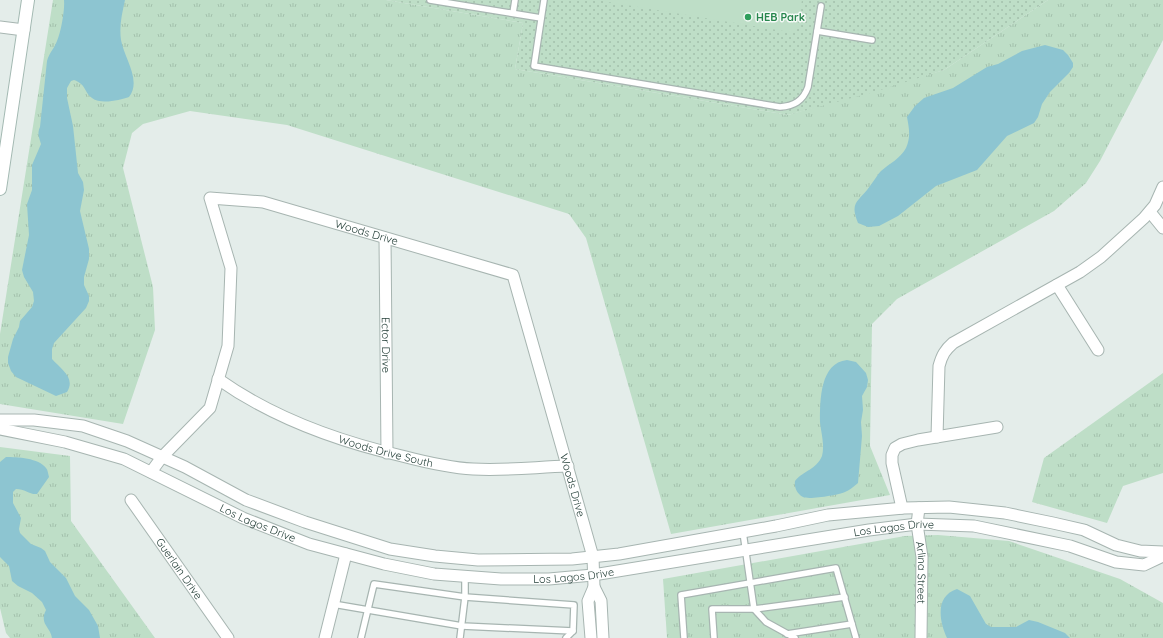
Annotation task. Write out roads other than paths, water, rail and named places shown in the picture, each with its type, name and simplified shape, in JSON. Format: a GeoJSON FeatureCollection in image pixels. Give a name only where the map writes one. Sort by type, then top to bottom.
{"type":"FeatureCollection","features":[{"type":"Feature","properties":{"kind":"main road"},"geometry":{"type":"LineString","coordinates":[[0,189],[28,0]]}},
{"type":"Feature","properties":{"kind":"street"},"geometry":{"type":"LineString","coordinates":[[0,26],[24,30]]}},
{"type":"Feature","properties":{"kind":"street"},"geometry":{"type":"LineString","coordinates":[[937,437],[939,366],[941,357],[945,350],[953,343],[1091,265],[1150,212],[1163,187]]}},
{"type":"Feature","properties":{"kind":"street","name":"Woods Drive"},"geometry":{"type":"LineString","coordinates":[[151,472],[162,456],[210,408],[228,346],[231,268],[210,198],[263,202],[513,275],[593,557],[594,587]]}},
{"type":"Feature","properties":{"kind":"street"},"geometry":{"type":"LineString","coordinates":[[1150,212],[1163,228]]}},
{"type":"Feature","properties":{"kind":"street","name":"Ector Drive"},"geometry":{"type":"LineString","coordinates":[[386,238],[387,453]]}},
{"type":"Feature","properties":{"kind":"street"},"geometry":{"type":"LineString","coordinates":[[1057,285],[1098,350]]}},
{"type":"Feature","properties":{"kind":"street","name":"Woods Drive South"},"geometry":{"type":"LineString","coordinates":[[218,379],[240,394],[292,421],[350,443],[387,453],[437,465],[474,469],[568,466]]}},
{"type":"Feature","properties":{"kind":"street","name":"Los Lagos Drive"},"geometry":{"type":"LineString","coordinates":[[0,420],[34,420],[83,426],[127,441],[162,456],[246,500],[311,524],[390,549],[435,556],[478,560],[572,559],[593,557],[619,554],[743,532],[828,515],[902,508],[949,507],[1005,513],[1084,530],[1116,545],[1134,550],[1163,552]]}},
{"type":"Feature","properties":{"kind":"street"},"geometry":{"type":"LineString","coordinates":[[902,508],[892,463],[892,455],[895,448],[902,444],[997,427]]}},
{"type":"Feature","properties":{"kind":"street","name":"Los Lagos Drive"},"geometry":{"type":"LineString","coordinates":[[0,429],[72,444],[124,459],[243,518],[309,544],[384,564],[427,573],[501,579],[549,579],[593,575],[869,530],[918,524],[974,526],[1070,546],[1116,562],[1144,565],[1163,556]]}},
{"type":"Feature","properties":{"kind":"street","name":"Guerlain Drive"},"geometry":{"type":"LineString","coordinates":[[131,500],[228,638]]}},
{"type":"Feature","properties":{"kind":"street","name":"Arlina Street"},"geometry":{"type":"LineString","coordinates":[[919,508],[918,524],[922,557],[921,638]]}},
{"type":"Feature","properties":{"kind":"street"},"geometry":{"type":"LineString","coordinates":[[325,638],[346,554]]}},
{"type":"Feature","properties":{"kind":"street"},"geometry":{"type":"LineString","coordinates":[[591,638],[588,601],[594,587]]}},
{"type":"Feature","properties":{"kind":"street"},"geometry":{"type":"LineString","coordinates":[[594,587],[602,601],[603,638]]}},
{"type":"Feature","properties":{"kind":"lane"},"geometry":{"type":"LineString","coordinates":[[430,0],[541,18]]}},
{"type":"Feature","properties":{"kind":"lane"},"geometry":{"type":"LineString","coordinates":[[513,13],[515,0]]}},
{"type":"Feature","properties":{"kind":"lane"},"geometry":{"type":"LineString","coordinates":[[544,0],[534,66],[780,107],[798,103],[806,94],[821,6]]}},
{"type":"Feature","properties":{"kind":"lane"},"geometry":{"type":"LineString","coordinates":[[817,31],[872,40]]}},
{"type":"Feature","properties":{"kind":"lane"},"geometry":{"type":"LineString","coordinates":[[743,532],[754,609],[766,622],[795,638]]}},
{"type":"Feature","properties":{"kind":"lane"},"geometry":{"type":"LineString","coordinates":[[684,638],[681,595],[836,568],[856,638]]}},
{"type":"Feature","properties":{"kind":"lane"},"geometry":{"type":"LineString","coordinates":[[460,638],[465,597],[465,576]]}},
{"type":"Feature","properties":{"kind":"lane"},"geometry":{"type":"LineString","coordinates":[[361,638],[374,584],[465,597],[574,605],[572,631],[566,638]]}},
{"type":"Feature","properties":{"kind":"lane"},"geometry":{"type":"LineString","coordinates":[[714,638],[712,610],[754,609],[844,597]]}},
{"type":"Feature","properties":{"kind":"lane"},"geometry":{"type":"LineString","coordinates":[[333,604],[462,626],[572,631]]}},
{"type":"Feature","properties":{"kind":"lane"},"geometry":{"type":"LineString","coordinates":[[787,634],[852,624]]}},
{"type":"Feature","properties":{"kind":"water"},"geometry":{"type":"Polygon","coordinates":[[[64,0],[125,0],[120,35],[134,83],[133,90],[129,97],[105,102],[92,98],[81,84],[74,80],[71,81],[67,88],[67,98],[73,126],[78,173],[83,182],[84,190],[80,211],[89,249],[89,259],[84,277],[84,285],[89,296],[89,301],[86,308],[54,343],[52,349],[52,359],[63,370],[70,382],[67,392],[56,396],[16,377],[11,371],[8,363],[8,357],[20,321],[32,307],[34,301],[33,292],[24,277],[22,270],[29,235],[27,204],[32,190],[32,165],[41,144],[39,132],[47,61],[56,44],[60,32],[64,0]]]}},
{"type":"Feature","properties":{"kind":"water"},"geometry":{"type":"Polygon","coordinates":[[[1045,45],[1063,50],[1073,63],[1073,67],[1050,92],[1042,104],[1038,117],[1034,123],[1007,136],[977,170],[936,186],[898,216],[879,226],[868,227],[858,223],[855,216],[856,202],[884,168],[904,152],[908,144],[909,136],[907,117],[915,106],[924,98],[953,88],[987,67],[998,64],[1022,51],[1045,45]]]}},
{"type":"Feature","properties":{"kind":"water"},"geometry":{"type":"Polygon","coordinates":[[[847,360],[856,362],[866,373],[868,380],[867,387],[862,396],[862,436],[858,483],[849,490],[841,493],[817,498],[806,498],[799,494],[796,490],[795,481],[798,477],[817,464],[822,456],[823,443],[820,422],[820,403],[823,384],[831,368],[838,363],[847,360]]]}},
{"type":"Feature","properties":{"kind":"water"},"geometry":{"type":"Polygon","coordinates":[[[6,457],[33,460],[43,465],[47,469],[49,477],[37,494],[32,494],[19,489],[16,489],[13,492],[13,503],[21,518],[19,529],[20,533],[31,544],[45,551],[50,562],[66,578],[75,596],[89,610],[98,626],[100,638],[52,638],[44,622],[46,610],[42,602],[32,593],[18,586],[12,581],[9,566],[0,557],[0,462],[6,457]]]}},
{"type":"Feature","properties":{"kind":"water"},"geometry":{"type":"Polygon","coordinates":[[[957,589],[970,596],[986,624],[991,627],[1016,627],[1029,620],[1065,633],[1070,638],[947,638],[941,617],[942,603],[950,592],[957,589]]]}},
{"type":"Feature","properties":{"kind":"place","name":"HEB Park"},"geometry":{"type":"Point","coordinates":[748,17]}}]}
